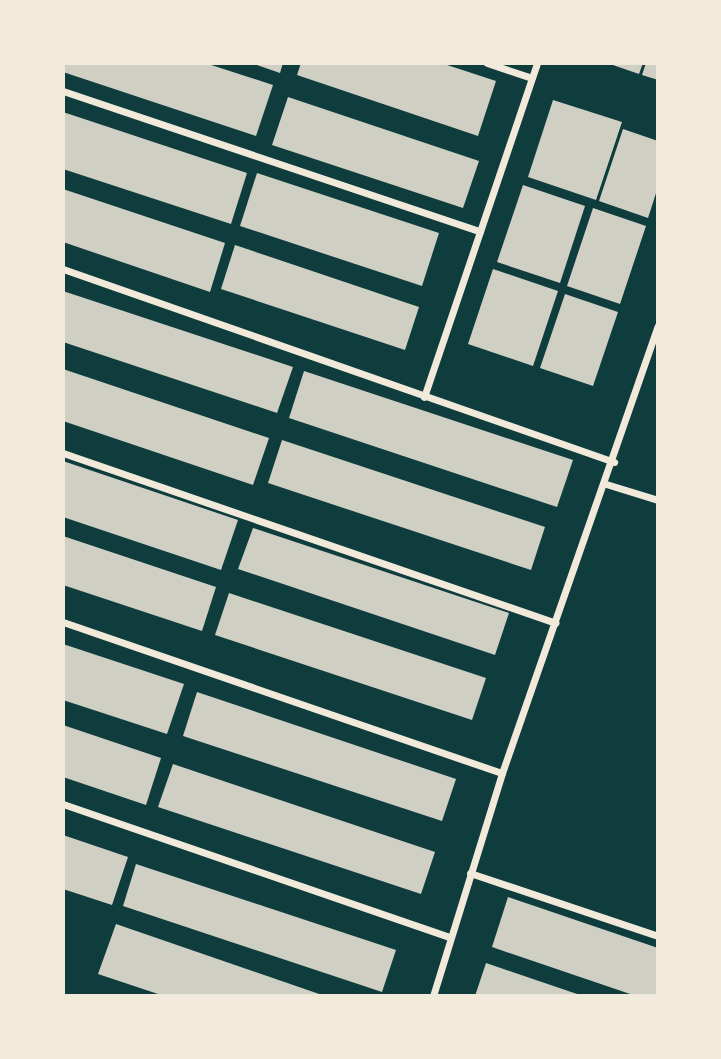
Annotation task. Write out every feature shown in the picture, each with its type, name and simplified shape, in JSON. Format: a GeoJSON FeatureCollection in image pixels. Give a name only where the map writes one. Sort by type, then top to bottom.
{"type":"FeatureCollection","features":[{"type":"Feature","properties":{"kind":"street"},"geometry":{"type":"LineString","coordinates":[[487,63],[532,78]]}},
{"type":"Feature","properties":{"kind":"street"},"geometry":{"type":"LineString","coordinates":[[424,397],[537,63]]}},
{"type":"Feature","properties":{"kind":"street"},"geometry":{"type":"LineString","coordinates":[[63,91],[480,232]]}},
{"type":"Feature","properties":{"kind":"street"},"geometry":{"type":"LineString","coordinates":[[63,269],[614,462]]}},
{"type":"Feature","properties":{"kind":"street"},"geometry":{"type":"LineString","coordinates":[[433,996],[502,773],[614,462],[658,326]]}},
{"type":"Feature","properties":{"kind":"street"},"geometry":{"type":"LineString","coordinates":[[63,453],[556,623]]}},
{"type":"Feature","properties":{"kind":"street"},"geometry":{"type":"LineString","coordinates":[[606,484],[658,500]]}},
{"type":"Feature","properties":{"kind":"street"},"geometry":{"type":"LineString","coordinates":[[63,622],[502,773]]}},
{"type":"Feature","properties":{"kind":"street"},"geometry":{"type":"LineString","coordinates":[[63,804],[450,937]]}},
{"type":"Feature","properties":{"kind":"street"},"geometry":{"type":"LineString","coordinates":[[470,873],[658,936]]}},
{"type":"Feature","properties":{"kind":"building"},"geometry":{"type":"Polygon","coordinates":[[[63,63],[205,63],[273,85],[256,136],[63,72],[63,63]]]}},
{"type":"Feature","properties":{"kind":"building"},"geometry":{"type":"Polygon","coordinates":[[[251,63],[283,63],[280,73],[251,63]]]}},
{"type":"Feature","properties":{"kind":"building"},"geometry":{"type":"Polygon","coordinates":[[[301,63],[441,63],[496,81],[478,136],[297,75],[301,63]]]}},
{"type":"Feature","properties":{"kind":"building"},"geometry":{"type":"Polygon","coordinates":[[[607,63],[643,63],[639,74],[607,63]]]}},
{"type":"Feature","properties":{"kind":"building"},"geometry":{"type":"Polygon","coordinates":[[[646,63],[658,63],[658,80],[642,75],[646,63]]]}},
{"type":"Feature","properties":{"kind":"building"},"geometry":{"type":"Polygon","coordinates":[[[288,97],[479,161],[463,208],[272,145],[288,97]]]}},
{"type":"Feature","properties":{"kind":"building"},"geometry":{"type":"Polygon","coordinates":[[[553,100],[622,122],[596,200],[528,177],[553,100]]]}},
{"type":"Feature","properties":{"kind":"building"},"geometry":{"type":"Polygon","coordinates":[[[63,112],[247,173],[231,224],[63,169],[63,112]]]}},
{"type":"Feature","properties":{"kind":"building"},"geometry":{"type":"Polygon","coordinates":[[[623,129],[658,141],[658,187],[648,218],[599,201],[623,129]]]}},
{"type":"Feature","properties":{"kind":"building"},"geometry":{"type":"Polygon","coordinates":[[[257,173],[439,233],[422,286],[240,226],[257,173]]]}},
{"type":"Feature","properties":{"kind":"building"},"geometry":{"type":"Polygon","coordinates":[[[523,185],[585,206],[560,283],[497,262],[523,185]]]}},
{"type":"Feature","properties":{"kind":"building"},"geometry":{"type":"Polygon","coordinates":[[[63,189],[225,243],[210,292],[63,242],[63,189]]]}},
{"type":"Feature","properties":{"kind":"building"},"geometry":{"type":"Polygon","coordinates":[[[593,208],[646,226],[620,304],[567,286],[593,208]]]}},
{"type":"Feature","properties":{"kind":"building"},"geometry":{"type":"Polygon","coordinates":[[[235,245],[419,307],[405,350],[221,289],[235,245]]]}},
{"type":"Feature","properties":{"kind":"building"},"geometry":{"type":"Polygon","coordinates":[[[493,269],[558,291],[533,366],[468,344],[493,269]]]}},
{"type":"Feature","properties":{"kind":"building"},"geometry":{"type":"Polygon","coordinates":[[[63,291],[293,367],[277,413],[63,342],[63,291]]]}},
{"type":"Feature","properties":{"kind":"building"},"geometry":{"type":"Polygon","coordinates":[[[565,294],[618,312],[593,386],[540,368],[565,294]]]}},
{"type":"Feature","properties":{"kind":"building"},"geometry":{"type":"Polygon","coordinates":[[[63,369],[269,438],[253,485],[63,421],[63,369]]]}},
{"type":"Feature","properties":{"kind":"building"},"geometry":{"type":"Polygon","coordinates":[[[304,371],[573,460],[557,507],[289,418],[304,371]]]}},
{"type":"Feature","properties":{"kind":"building"},"geometry":{"type":"Polygon","coordinates":[[[282,440],[545,527],[531,570],[268,483],[282,440]]]}},
{"type":"Feature","properties":{"kind":"building"},"geometry":{"type":"Polygon","coordinates":[[[63,461],[238,520],[221,570],[63,517],[63,461]]]}},
{"type":"Feature","properties":{"kind":"building"},"geometry":{"type":"Polygon","coordinates":[[[253,528],[509,613],[495,655],[238,569],[253,528]]]}},
{"type":"Feature","properties":{"kind":"building"},"geometry":{"type":"Polygon","coordinates":[[[63,536],[216,587],[202,631],[63,585],[63,536]]]}},
{"type":"Feature","properties":{"kind":"building"},"geometry":{"type":"Polygon","coordinates":[[[229,593],[486,678],[472,720],[215,635],[229,593]]]}},
{"type":"Feature","properties":{"kind":"building"},"geometry":{"type":"Polygon","coordinates":[[[63,644],[184,684],[167,734],[63,700],[63,644]]]}},
{"type":"Feature","properties":{"kind":"building"},"geometry":{"type":"Polygon","coordinates":[[[197,692],[456,779],[442,821],[183,736],[197,692]]]}},
{"type":"Feature","properties":{"kind":"building"},"geometry":{"type":"Polygon","coordinates":[[[63,725],[161,758],[146,805],[63,777],[63,725]]]}},
{"type":"Feature","properties":{"kind":"building"},"geometry":{"type":"Polygon","coordinates":[[[173,764],[435,852],[421,894],[158,807],[173,764]]]}},
{"type":"Feature","properties":{"kind":"building"},"geometry":{"type":"Polygon","coordinates":[[[63,835],[128,857],[112,905],[63,889],[63,835]]]}},
{"type":"Feature","properties":{"kind":"building"},"geometry":{"type":"Polygon","coordinates":[[[136,864],[396,950],[382,992],[123,906],[136,864]]]}},
{"type":"Feature","properties":{"kind":"building"},"geometry":{"type":"Polygon","coordinates":[[[508,897],[658,948],[658,996],[636,996],[492,947],[508,897]]]}},
{"type":"Feature","properties":{"kind":"building"},"geometry":{"type":"Polygon","coordinates":[[[116,924],[325,996],[164,996],[98,974],[116,924]]]}},
{"type":"Feature","properties":{"kind":"building"},"geometry":{"type":"Polygon","coordinates":[[[486,963],[583,996],[475,996],[486,963]]]}}]}
